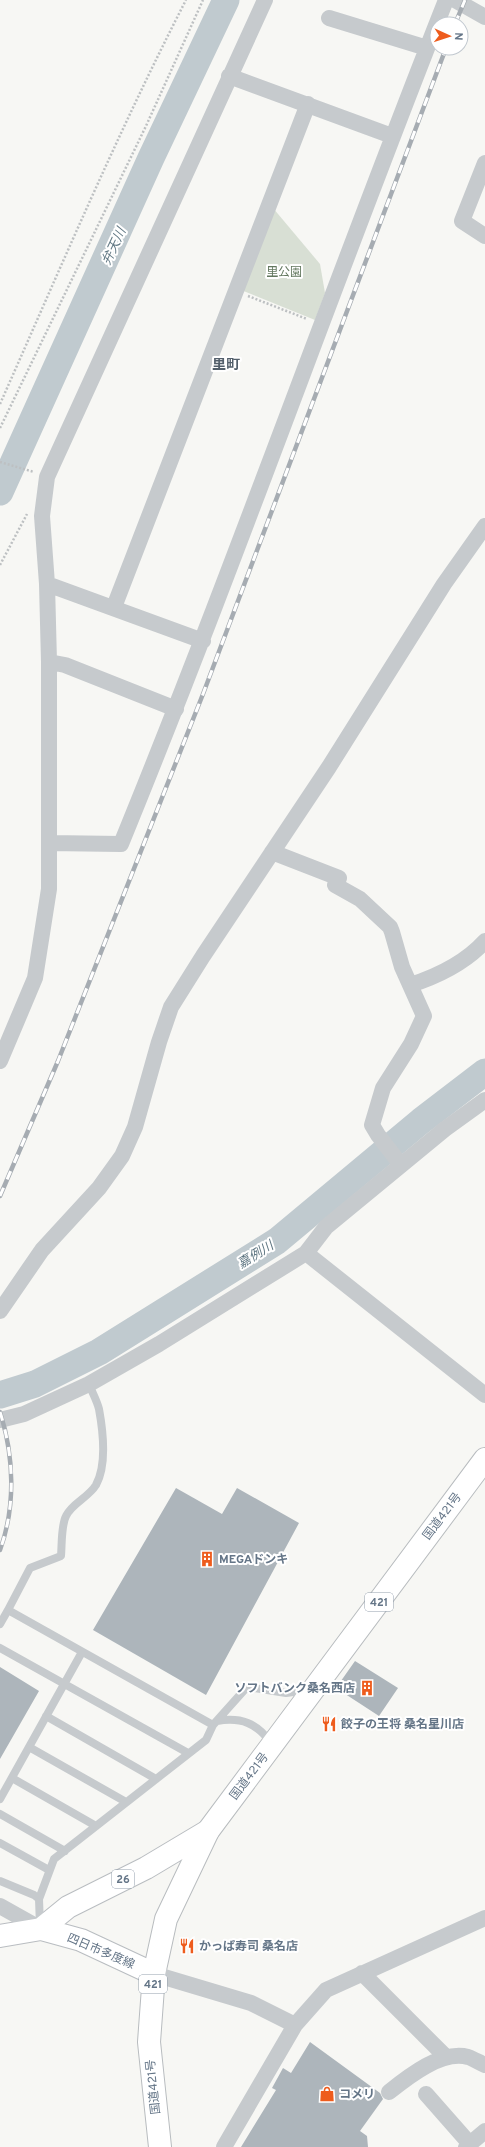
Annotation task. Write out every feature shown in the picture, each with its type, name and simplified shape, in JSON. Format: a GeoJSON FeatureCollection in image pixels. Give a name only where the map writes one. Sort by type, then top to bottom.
{"type":"FeatureCollection","features":[{"type":"Feature","properties":{"kind":"main road","name":"国道421号"},"geometry":{"type":"LineString","coordinates":[[160,2147],[149,2042],[154,1974],[166,1919],[208,1831],[485,1459]]}},
{"type":"Feature","properties":{"kind":"main road","name":"26"},"geometry":{"type":"LineString","coordinates":[[40,1929],[68,1908],[146,1868],[208,1831]]}},
{"type":"Feature","properties":{"kind":"main road","name":"四日市多度線"},"geometry":{"type":"LineString","coordinates":[[0,1936],[40,1929],[81,1940],[154,1974]]}},
{"type":"Feature","properties":{"kind":"street"},"geometry":{"type":"LineString","coordinates":[[0,1061],[35,978],[49,889],[49,662],[47,584],[42,516],[51,467],[265,0]]}},
{"type":"Feature","properties":{"kind":"street"},"geometry":{"type":"LineString","coordinates":[[49,843],[121,844],[203,641],[392,136],[446,0]]}},
{"type":"Feature","properties":{"kind":"street"},"geometry":{"type":"LineString","coordinates":[[455,0],[485,17]]}},
{"type":"Feature","properties":{"kind":"street"},"geometry":{"type":"LineString","coordinates":[[329,18],[427,48]]}},
{"type":"Feature","properties":{"kind":"street"},"geometry":{"type":"LineString","coordinates":[[229,76],[392,136]]}},
{"type":"Feature","properties":{"kind":"street"},"geometry":{"type":"LineString","coordinates":[[114,607],[308,104]]}},
{"type":"Feature","properties":{"kind":"street"},"geometry":{"type":"LineString","coordinates":[[485,163],[462,222],[485,236]]}},
{"type":"Feature","properties":{"kind":"street"},"geometry":{"type":"LineString","coordinates":[[0,1311],[42,1250],[99,1188],[122,1156],[135,1127],[159,1042],[171,1007],[329,767],[444,584],[485,526]]}},
{"type":"Feature","properties":{"kind":"street"},"geometry":{"type":"LineString","coordinates":[[47,584],[114,607],[203,641]]}},
{"type":"Feature","properties":{"kind":"street"},"geometry":{"type":"LineString","coordinates":[[49,662],[65,665],[176,709]]}},
{"type":"Feature","properties":{"kind":"street"},"geometry":{"type":"LineString","coordinates":[[272,852],[339,878],[335,885],[360,899],[382,919],[392,932],[402,967],[424,1016],[411,1044],[383,1088],[372,1125],[399,1162]]}},
{"type":"Feature","properties":{"kind":"street"},"geometry":{"type":"LineString","coordinates":[[410,985],[426,980],[463,961],[485,941]]}},
{"type":"Feature","properties":{"kind":"street"},"geometry":{"type":"LineString","coordinates":[[0,1420],[24,1414],[89,1384],[158,1344],[306,1253],[326,1226],[399,1162],[485,1100]]}},
{"type":"Feature","properties":{"kind":"street"},"geometry":{"type":"LineString","coordinates":[[306,1253],[485,1395]]}},
{"type":"Feature","properties":{"kind":"street"},"geometry":{"type":"LineString","coordinates":[[0,1906],[40,1929]]}},
{"type":"Feature","properties":{"kind":"street"},"geometry":{"type":"LineString","coordinates":[[224,2147],[295,2025],[326,1990],[485,1918]]}},
{"type":"Feature","properties":{"kind":"street"},"geometry":{"type":"LineString","coordinates":[[362,1973],[446,2057]]}},
{"type":"Feature","properties":{"kind":"street"},"geometry":{"type":"LineString","coordinates":[[154,1974],[251,2003],[295,2025]]}},
{"type":"Feature","properties":{"kind":"street"},"geometry":{"type":"LineString","coordinates":[[389,2092],[412,2073],[446,2057],[468,2057],[485,2066]]}},
{"type":"Feature","properties":{"kind":"street"},"geometry":{"type":"LineString","coordinates":[[426,2094],[468,2146],[485,2131]]}},
{"type":"Feature","properties":{"kind":"lane"},"geometry":{"type":"LineString","coordinates":[[0,1624],[30,1568],[61,1556],[65,1516],[72,1508],[90,1495],[96,1484],[102,1463],[102,1438],[99,1408],[89,1384]]}},
{"type":"Feature","properties":{"kind":"lane"},"geometry":{"type":"LineString","coordinates":[[8,1610],[82,1652],[215,1723],[229,1719],[248,1722],[263,1732],[272,1745]]}},
{"type":"Feature","properties":{"kind":"lane"},"geometry":{"type":"LineString","coordinates":[[0,1648],[188,1753]]}},
{"type":"Feature","properties":{"kind":"lane"},"geometry":{"type":"LineString","coordinates":[[0,1799],[82,1652]]}},
{"type":"Feature","properties":{"kind":"lane"},"geometry":{"type":"LineString","coordinates":[[40,1929],[39,1899],[54,1859],[206,1740],[215,1723],[247,1687],[286,1693],[314,1689]]}},
{"type":"Feature","properties":{"kind":"lane"},"geometry":{"type":"LineString","coordinates":[[46,1716],[156,1778]]}},
{"type":"Feature","properties":{"kind":"lane"},"geometry":{"type":"LineString","coordinates":[[29,1747],[126,1802]]}},
{"type":"Feature","properties":{"kind":"lane"},"geometry":{"type":"LineString","coordinates":[[12,1778],[96,1826]]}},
{"type":"Feature","properties":{"kind":"lane"},"geometry":{"type":"LineString","coordinates":[[0,1814],[65,1851]]}},
{"type":"Feature","properties":{"kind":"lane"},"geometry":{"type":"LineString","coordinates":[[0,1843],[49,1870]]}},
{"type":"Feature","properties":{"kind":"lane"},"geometry":{"type":"LineString","coordinates":[[0,1881],[34,1895],[39,1899]]}},
{"type":"Feature","properties":{"kind":"path"},"geometry":{"type":"LineString","coordinates":[[0,404],[106,167],[165,40],[186,0]]}},
{"type":"Feature","properties":{"kind":"path"},"geometry":{"type":"LineString","coordinates":[[0,428],[146,126],[203,0]]}},
{"type":"Feature","properties":{"kind":"path"},"geometry":{"type":"LineString","coordinates":[[235,291],[322,325]]}},
{"type":"Feature","properties":{"kind":"path"},"geometry":{"type":"LineString","coordinates":[[0,462],[40,474]]}},
{"type":"Feature","properties":{"kind":"path"},"geometry":{"type":"LineString","coordinates":[[0,565],[29,509],[45,494]]}},
{"type":"Feature","properties":{"kind":"green space","name":"里公園"},"geometry":{"type":"Polygon","coordinates":[[[273,208],[320,264],[325,293],[315,320],[241,290],[273,208]]]}},
{"type":"Feature","properties":{"kind":"building","name":"MEGAドンキ"},"geometry":{"type":"Polygon","coordinates":[[[176,1488],[222,1514],[237,1488],[299,1523],[206,1695],[93,1630],[176,1488]]]}},
{"type":"Feature","properties":{"kind":"building","name":"ソフトバンク桑名西店"},"geometry":{"type":"Polygon","coordinates":[[[355,1661],[398,1688],[379,1716],[336,1688],[355,1661]]]}},
{"type":"Feature","properties":{"kind":"building"},"geometry":{"type":"Polygon","coordinates":[[[0,1667],[39,1691],[0,1759],[0,1667]]]}},
{"type":"Feature","properties":{"kind":"building","name":"コメリ"},"geometry":{"type":"Polygon","coordinates":[[[310,2042],[380,2093],[383,2099],[360,2131],[367,2136],[368,2147],[241,2147],[276,2090],[272,2088],[283,2068],[291,2073],[310,2042]]]}},
{"type":"Feature","properties":{"kind":"waterway","name":"弁天川"},"geometry":{"type":"LineString","coordinates":[[0,492],[151,158],[226,0]]}},
{"type":"Feature","properties":{"kind":"waterway","name":"嘉例川"},"geometry":{"type":"LineString","coordinates":[[0,1395],[35,1384],[99,1352],[277,1241],[421,1121],[485,1072]]}},
{"type":"Feature","properties":{"kind":"railway"},"geometry":{"type":"LineString","coordinates":[[458,16],[465,0]]}},
{"type":"Feature","properties":{"kind":"railway"},"geometry":{"type":"LineString","coordinates":[[0,1196],[58,1061],[203,694],[443,56]]}},
{"type":"Feature","properties":{"kind":"railway"},"geometry":{"type":"LineString","coordinates":[[0,1412],[8,1446],[11,1481],[9,1516],[0,1550]]}},
{"type":"Feature","properties":{"kind":"place","name":"MEGAドンキ"},"geometry":{"type":"Point","coordinates":[207,1559]}},
{"type":"Feature","properties":{"kind":"place","name":"ソフトバンク桑名西店"},"geometry":{"type":"Point","coordinates":[367,1688]}},
{"type":"Feature","properties":{"kind":"place","name":"餃子の王将 桑名星川店"},"geometry":{"type":"Point","coordinates":[329,1724]}},
{"type":"Feature","properties":{"kind":"place","name":"かっぱ寿司 桑名店"},"geometry":{"type":"Point","coordinates":[187,1946]}},
{"type":"Feature","properties":{"kind":"place","name":"コメリ"},"geometry":{"type":"Point","coordinates":[327,2094]}},
{"type":"Feature","properties":{"kind":"district","name":"里町"},"geometry":{"type":"Point","coordinates":[226,364]}}]}
